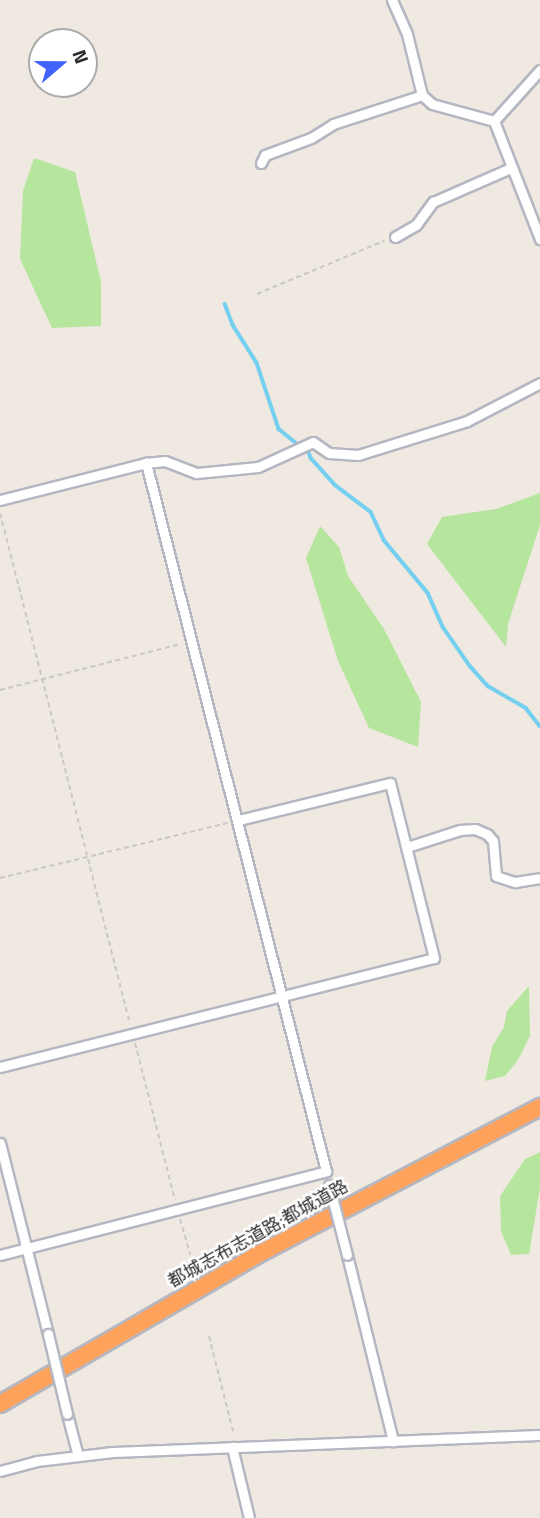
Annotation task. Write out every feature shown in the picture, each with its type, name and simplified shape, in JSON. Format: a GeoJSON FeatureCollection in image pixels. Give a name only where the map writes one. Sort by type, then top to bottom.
{"type":"FeatureCollection","features":[{"type":"Feature","properties":{"kind":"highway","name":"都城志布志道路;都城道路"},"geometry":{"type":"LineString","coordinates":[[0,1404],[255,1256],[537,1108]]}},
{"type":"Feature","properties":{"kind":"street"},"geometry":{"type":"LineString","coordinates":[[392,0],[407,34],[422,95],[432,104],[494,121]]}},
{"type":"Feature","properties":{"kind":"street"},"geometry":{"type":"LineString","coordinates":[[494,121],[540,70]]}},
{"type":"Feature","properties":{"kind":"street"},"geometry":{"type":"LineString","coordinates":[[261,163],[265,155],[311,138],[333,124],[422,95]]}},
{"type":"Feature","properties":{"kind":"street"},"geometry":{"type":"LineString","coordinates":[[494,121],[540,239]]}},
{"type":"Feature","properties":{"kind":"street"},"geometry":{"type":"LineString","coordinates":[[395,237],[416,225],[433,202],[512,168]]}},
{"type":"Feature","properties":{"kind":"street"},"geometry":{"type":"LineString","coordinates":[[0,500],[146,463],[165,461],[197,473],[250,468],[279,460],[313,442],[329,453],[358,455],[467,421],[540,383]]}},
{"type":"Feature","properties":{"kind":"street"},"geometry":{"type":"LineString","coordinates":[[146,463],[283,996],[393,1441]]}},
{"type":"Feature","properties":{"kind":"street"},"geometry":{"type":"LineString","coordinates":[[0,1067],[434,958],[390,783],[238,820]]}},
{"type":"Feature","properties":{"kind":"street"},"geometry":{"type":"LineString","coordinates":[[407,847],[460,830],[475,829],[487,834],[493,841],[496,876],[515,882],[540,878]]}},
{"type":"Feature","properties":{"kind":"street"},"geometry":{"type":"LineString","coordinates":[[0,1143],[78,1456]]}},
{"type":"Feature","properties":{"kind":"street"},"geometry":{"type":"LineString","coordinates":[[0,1255],[326,1171]]}},
{"type":"Feature","properties":{"kind":"street"},"geometry":{"type":"LineString","coordinates":[[0,1471],[37,1461],[78,1456],[540,1435]]}},
{"type":"Feature","properties":{"kind":"street"},"geometry":{"type":"LineString","coordinates":[[234,1447],[249,1518]]}},
{"type":"Feature","properties":{"kind":"path"},"geometry":{"type":"LineString","coordinates":[[257,295],[395,237]]}},
{"type":"Feature","properties":{"kind":"path"},"geometry":{"type":"LineString","coordinates":[[0,513],[190,1255]]}},
{"type":"Feature","properties":{"kind":"path"},"geometry":{"type":"LineString","coordinates":[[0,690],[192,642]]}},
{"type":"Feature","properties":{"kind":"path"},"geometry":{"type":"LineString","coordinates":[[0,878],[238,820]]}},
{"type":"Feature","properties":{"kind":"path"},"geometry":{"type":"LineString","coordinates":[[209,1336],[234,1447]]}},
{"type":"Feature","properties":{"kind":"green space"},"geometry":{"type":"Polygon","coordinates":[[[34,158],[75,172],[101,282],[101,326],[52,328],[20,259],[23,191],[34,158]]]}},
{"type":"Feature","properties":{"kind":"green space"},"geometry":{"type":"Polygon","coordinates":[[[540,493],[540,525],[508,624],[506,647],[427,544],[442,517],[496,509],[540,493]]]}},
{"type":"Feature","properties":{"kind":"green space"},"geometry":{"type":"Polygon","coordinates":[[[320,526],[339,547],[348,576],[384,629],[421,702],[418,747],[369,728],[338,661],[306,558],[320,526]]]}},
{"type":"Feature","properties":{"kind":"green space"},"geometry":{"type":"Polygon","coordinates":[[[529,986],[530,1036],[518,1060],[505,1076],[485,1081],[492,1047],[504,1027],[507,1011],[529,986]]]}},
{"type":"Feature","properties":{"kind":"green space"},"geometry":{"type":"Polygon","coordinates":[[[540,1152],[540,1188],[529,1254],[511,1255],[501,1231],[500,1196],[525,1159],[540,1152]]]}},
{"type":"Feature","properties":{"kind":"waterway"},"geometry":{"type":"LineString","coordinates":[[225,304],[233,325],[257,363],[279,429],[295,442]]}},
{"type":"Feature","properties":{"kind":"waterway"},"geometry":{"type":"LineString","coordinates":[[308,450],[311,458],[335,485],[371,512],[384,540],[428,593],[443,627],[470,666],[488,686],[526,708],[540,726]]}}]}
